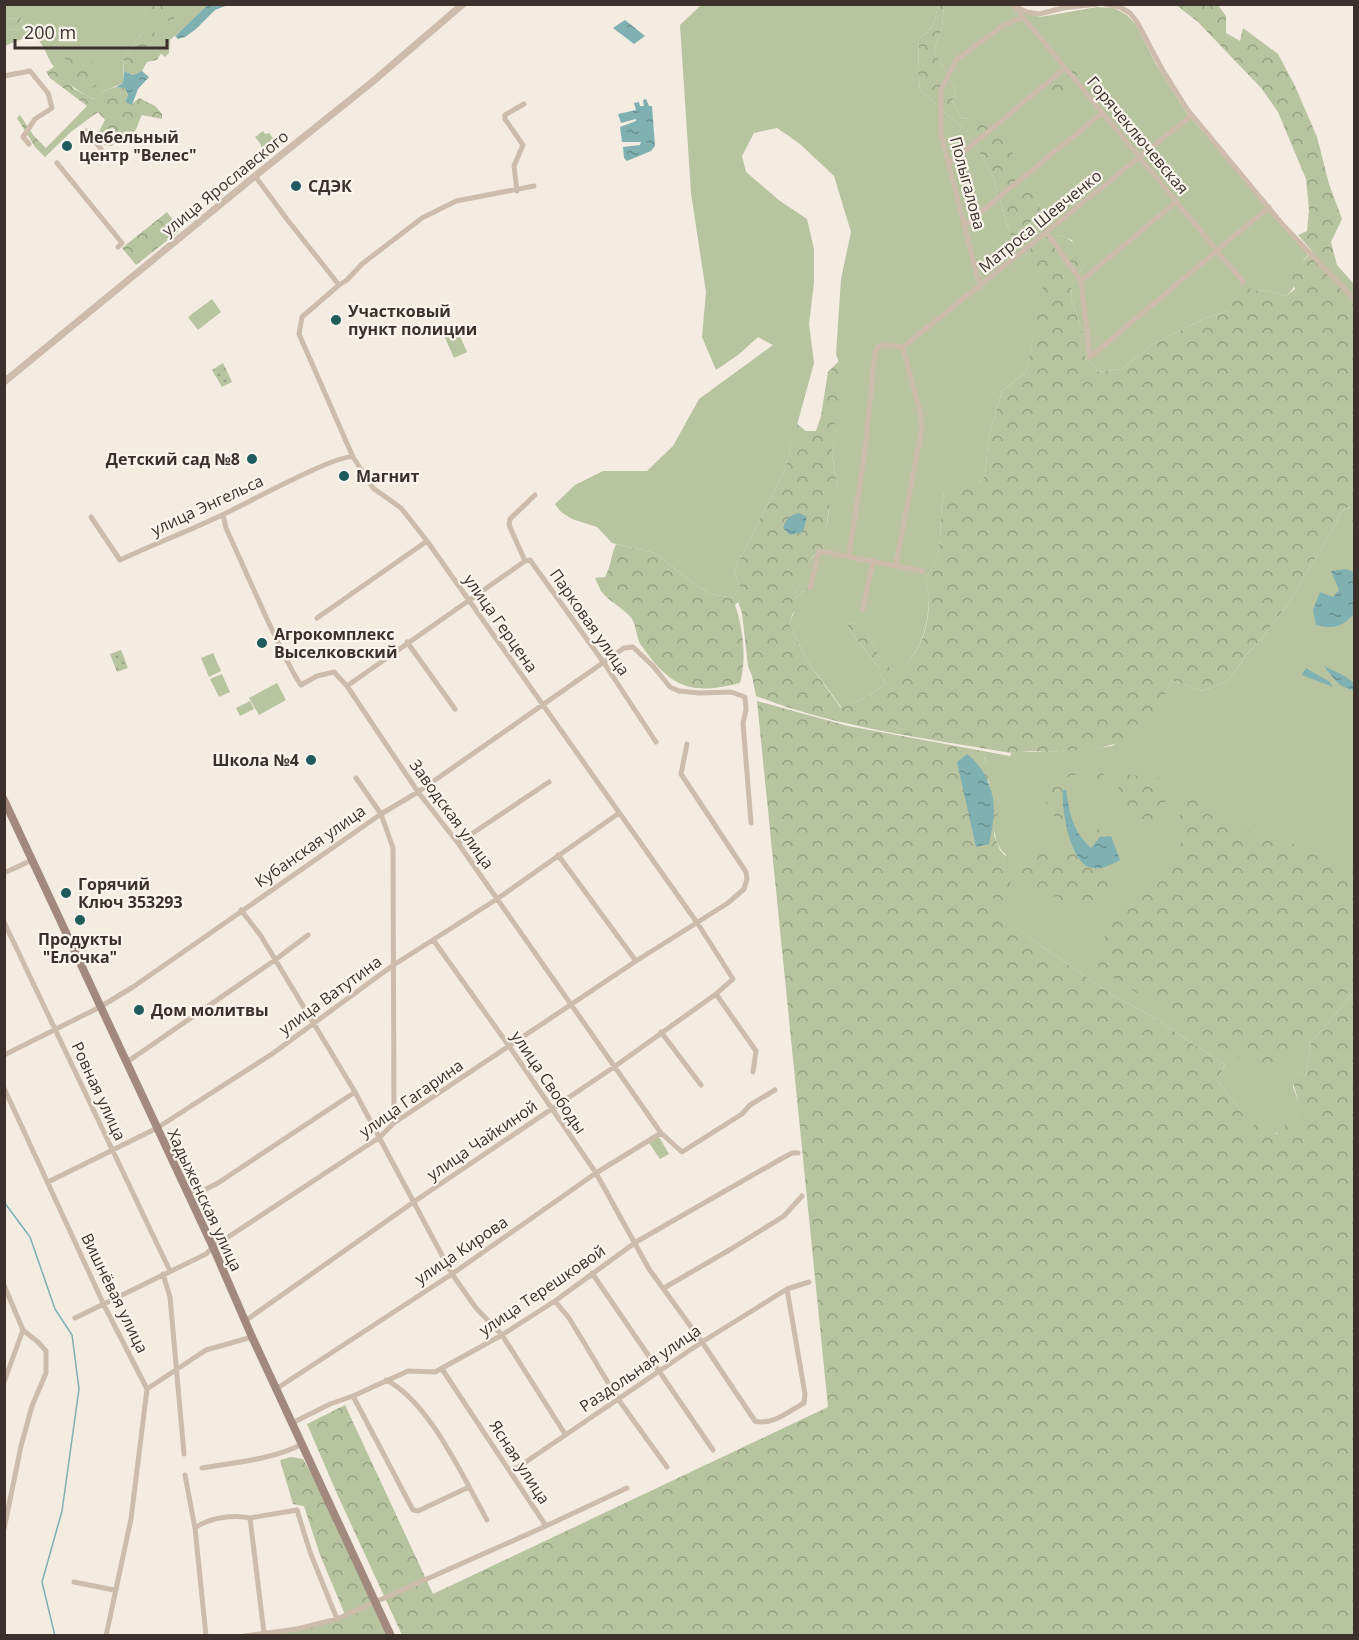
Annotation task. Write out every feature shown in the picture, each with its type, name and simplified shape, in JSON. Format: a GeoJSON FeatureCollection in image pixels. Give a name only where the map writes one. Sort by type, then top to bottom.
{"type":"FeatureCollection","features":[{"type":"Feature","properties":{"kind":"main road","name":"Хадыженская улица"},"geometry":{"type":"LineString","coordinates":[[4,800],[391,1635]]}},
{"type":"Feature","properties":{"kind":"street","name":"улица Ярославского"},"geometry":{"type":"LineString","coordinates":[[4,382],[371,83],[463,4]]}},
{"type":"Feature","properties":{"kind":"street"},"geometry":{"type":"LineString","coordinates":[[1012,5],[1027,12],[1039,14],[1063,8],[1097,4]]}},
{"type":"Feature","properties":{"kind":"street"},"geometry":{"type":"LineString","coordinates":[[1105,4],[1120,7],[1130,13],[1192,115],[1283,225],[1354,299]]}},
{"type":"Feature","properties":{"kind":"street","name":"Горячеключевская"},"geometry":{"type":"LineString","coordinates":[[1012,5],[1243,282]]}},
{"type":"Feature","properties":{"kind":"street","name":"Полыгалова"},"geometry":{"type":"LineString","coordinates":[[980,287],[966,224],[940,134],[941,90],[956,60],[1001,27],[1023,17]]}},
{"type":"Feature","properties":{"kind":"street"},"geometry":{"type":"LineString","coordinates":[[949,164],[1065,68]]}},
{"type":"Feature","properties":{"kind":"street"},"geometry":{"type":"LineString","coordinates":[[4,75],[30,71],[48,93],[52,108],[35,119],[23,137],[29,144]]}},
{"type":"Feature","properties":{"kind":"street"},"geometry":{"type":"LineString","coordinates":[[517,191],[514,166],[523,145],[505,119],[505,115],[524,104]]}},
{"type":"Feature","properties":{"kind":"street"},"geometry":{"type":"LineString","coordinates":[[966,224],[1102,112]]}},
{"type":"Feature","properties":{"kind":"street","name":"Матроса Шевченко"},"geometry":{"type":"LineString","coordinates":[[903,347],[1192,115]]}},
{"type":"Feature","properties":{"kind":"street"},"geometry":{"type":"LineString","coordinates":[[86,131],[101,149]]}},
{"type":"Feature","properties":{"kind":"street"},"geometry":{"type":"LineString","coordinates":[[57,164],[122,243],[118,247]]}},
{"type":"Feature","properties":{"kind":"street"},"geometry":{"type":"LineString","coordinates":[[255,176],[339,285]]}},
{"type":"Feature","properties":{"kind":"street","name":"улица Герцена"},"geometry":{"type":"LineString","coordinates":[[534,186],[456,201],[436,210],[387,244],[302,317],[299,334],[354,457],[373,488],[401,508],[427,541],[698,924],[733,979]]}},
{"type":"Feature","properties":{"kind":"street"},"geometry":{"type":"LineString","coordinates":[[1081,281],[1176,202]]}},
{"type":"Feature","properties":{"kind":"street"},"geometry":{"type":"LineString","coordinates":[[1047,233],[1081,281],[1090,357],[1269,207]]}},
{"type":"Feature","properties":{"kind":"street"},"geometry":{"type":"LineString","coordinates":[[849,555],[865,451],[875,352],[878,347],[884,345],[903,347],[922,428],[896,564]]}},
{"type":"Feature","properties":{"kind":"street","name":"улица Энгельса"},"geometry":{"type":"LineString","coordinates":[[91,517],[120,560],[223,515],[331,463],[348,456],[354,457]]}},
{"type":"Feature","properties":{"kind":"street","name":"Парковая улица"},"geometry":{"type":"LineString","coordinates":[[535,495],[510,519],[509,525],[525,561],[530,560],[604,663],[656,742]]}},
{"type":"Feature","properties":{"kind":"street"},"geometry":{"type":"LineString","coordinates":[[223,515],[226,528],[289,668],[301,685],[317,676],[334,672],[347,686],[525,561]]}},
{"type":"Feature","properties":{"kind":"street"},"geometry":{"type":"LineString","coordinates":[[316,618],[427,541]]}},
{"type":"Feature","properties":{"kind":"street"},"geometry":{"type":"LineString","coordinates":[[810,588],[819,551],[896,564],[922,571]]}},
{"type":"Feature","properties":{"kind":"street"},"geometry":{"type":"LineString","coordinates":[[863,609],[873,560]]}},
{"type":"Feature","properties":{"kind":"street"},"geometry":{"type":"LineString","coordinates":[[407,642],[455,709]]}},
{"type":"Feature","properties":{"kind":"street","name":"Кубанская улица"},"geometry":{"type":"LineString","coordinates":[[4,1055],[55,1031],[133,987],[241,910],[381,814],[418,792],[624,648],[633,647],[670,687],[679,691],[731,692],[745,697],[746,710],[743,723],[751,823]]}},
{"type":"Feature","properties":{"kind":"street","name":"Заводская улица"},"geometry":{"type":"LineString","coordinates":[[347,686],[418,792],[458,843],[661,1133],[682,1152],[775,1090]]}},
{"type":"Feature","properties":{"kind":"street","name":"улица Гагарина"},"geometry":{"type":"LineString","coordinates":[[75,1318],[206,1254],[213,1247],[380,1137],[394,1123],[571,1004],[698,924],[744,889],[747,879],[746,872],[681,774],[687,744]]}},
{"type":"Feature","properties":{"kind":"street"},"geometry":{"type":"LineString","coordinates":[[356,778],[381,814],[393,848],[394,1123]]}},
{"type":"Feature","properties":{"kind":"street"},"geometry":{"type":"LineString","coordinates":[[458,843],[549,782]]}},
{"type":"Feature","properties":{"kind":"street","name":"улица Ватутина"},"geometry":{"type":"LineString","coordinates":[[48,1182],[158,1128],[272,1054],[392,966],[497,899],[619,813]]}},
{"type":"Feature","properties":{"kind":"street"},"geometry":{"type":"LineString","coordinates":[[558,855],[636,961]]}},
{"type":"Feature","properties":{"kind":"street"},"geometry":{"type":"LineString","coordinates":[[4,873],[32,860]]}},
{"type":"Feature","properties":{"kind":"street"},"geometry":{"type":"LineString","coordinates":[[241,910],[261,936],[355,1092],[452,1274],[476,1308],[502,1335],[565,1434]]}},
{"type":"Feature","properties":{"kind":"street","name":"Ровная улица"},"geometry":{"type":"LineString","coordinates":[[4,922],[170,1271]]}},
{"type":"Feature","properties":{"kind":"street"},"geometry":{"type":"LineString","coordinates":[[127,1062],[275,960],[308,934]]}},
{"type":"Feature","properties":{"kind":"street","name":"улица Свободы"},"geometry":{"type":"LineString","coordinates":[[434,940],[596,1173],[650,1269],[755,1421],[768,1422],[804,1403],[805,1394],[787,1289]]}},
{"type":"Feature","properties":{"kind":"street","name":"улица Чайкиной"},"geometry":{"type":"LineString","coordinates":[[245,1321],[614,1067],[716,994],[733,979]]}},
{"type":"Feature","properties":{"kind":"street"},"geometry":{"type":"LineString","coordinates":[[716,994],[756,1051],[753,1072]]}},
{"type":"Feature","properties":{"kind":"street"},"geometry":{"type":"LineString","coordinates":[[661,1032],[700,1085]]}},
{"type":"Feature","properties":{"kind":"street","name":"Вишнёвая улица"},"geometry":{"type":"LineString","coordinates":[[4,1088],[104,1305],[147,1389]]}},
{"type":"Feature","properties":{"kind":"street"},"geometry":{"type":"LineString","coordinates":[[186,1192],[204,1190],[218,1184],[355,1092]]}},
{"type":"Feature","properties":{"kind":"street","name":"улица Кирова"},"geometry":{"type":"LineString","coordinates":[[276,1389],[452,1274],[596,1173],[661,1133]]}},
{"type":"Feature","properties":{"kind":"street","name":"улица Терешковой"},"geometry":{"type":"LineString","coordinates":[[292,1423],[408,1371],[435,1372],[442,1369],[502,1335],[555,1301],[636,1242],[781,1159],[792,1153],[798,1153]]}},
{"type":"Feature","properties":{"kind":"street"},"geometry":{"type":"LineString","coordinates":[[664,1288],[784,1216],[802,1196]]}},
{"type":"Feature","properties":{"kind":"street"},"geometry":{"type":"LineString","coordinates":[[592,1273],[713,1450]]}},
{"type":"Feature","properties":{"kind":"street"},"geometry":{"type":"LineString","coordinates":[[163,1274],[170,1298],[184,1454]]}},
{"type":"Feature","properties":{"kind":"street","name":"Раздольная улица"},"geometry":{"type":"LineString","coordinates":[[511,1472],[702,1342],[787,1289],[809,1282]]}},
{"type":"Feature","properties":{"kind":"street"},"geometry":{"type":"LineString","coordinates":[[4,1285],[23,1330],[38,1341],[46,1351],[46,1373],[32,1406],[4,1529]]}},
{"type":"Feature","properties":{"kind":"street"},"geometry":{"type":"LineString","coordinates":[[555,1301],[569,1318],[618,1399],[667,1467]]}},
{"type":"Feature","properties":{"kind":"street"},"geometry":{"type":"LineString","coordinates":[[4,1382],[23,1330]]}},
{"type":"Feature","properties":{"kind":"street"},"geometry":{"type":"LineString","coordinates":[[105,1635],[131,1519],[147,1389],[206,1350],[252,1337]]}},
{"type":"Feature","properties":{"kind":"street","name":"Ясная улица"},"geometry":{"type":"LineString","coordinates":[[442,1369],[546,1526],[627,1488]]}},
{"type":"Feature","properties":{"kind":"street"},"geometry":{"type":"LineString","coordinates":[[386,1380],[395,1384],[419,1406],[468,1482],[487,1520]]}},
{"type":"Feature","properties":{"kind":"street"},"geometry":{"type":"LineString","coordinates":[[353,1396],[413,1510],[418,1511],[469,1487]]}},
{"type":"Feature","properties":{"kind":"street"},"geometry":{"type":"LineString","coordinates":[[202,1468],[265,1457],[289,1451],[302,1444]]}},
{"type":"Feature","properties":{"kind":"street"},"geometry":{"type":"LineString","coordinates":[[185,1475],[195,1528],[206,1635]]}},
{"type":"Feature","properties":{"kind":"street"},"geometry":{"type":"LineString","coordinates":[[195,1528],[211,1520],[244,1516],[250,1518],[297,1510],[310,1552],[338,1619]]}},
{"type":"Feature","properties":{"kind":"street"},"geometry":{"type":"LineString","coordinates":[[250,1518],[264,1633]]}},
{"type":"Feature","properties":{"kind":"street"},"geometry":{"type":"LineString","coordinates":[[244,1635],[297,1629],[338,1619],[546,1526]]}},
{"type":"Feature","properties":{"kind":"street"},"geometry":{"type":"LineString","coordinates":[[74,1582],[114,1590]]}},
{"type":"Feature","properties":{"kind":"green space"},"geometry":{"type":"Polygon","coordinates":[[[5,5],[140,5],[148,14],[182,8],[178,5],[209,5],[170,40],[169,53],[165,57],[142,33],[124,57],[123,83],[104,91],[95,99],[82,93],[65,80],[34,36],[5,46],[5,30],[23,29],[21,18],[5,19],[5,5]]]}},
{"type":"Feature","properties":{"kind":"green space"},"geometry":{"type":"Polygon","coordinates":[[[140,5],[178,5],[182,7],[172,22],[148,14],[140,5]]]}},
{"type":"Feature","properties":{"kind":"green space"},"geometry":{"type":"Polygon","coordinates":[[[701,5],[938,5],[931,28],[919,38],[920,90],[967,132],[993,176],[1013,244],[1053,279],[1035,330],[1026,372],[1002,391],[989,436],[985,475],[978,485],[946,486],[937,559],[926,579],[929,597],[922,640],[912,658],[896,675],[879,656],[861,623],[847,624],[880,669],[880,674],[886,684],[863,699],[842,708],[808,662],[789,624],[804,590],[794,600],[804,569],[819,550],[824,538],[830,490],[838,490],[832,455],[841,368],[836,354],[841,279],[851,232],[834,176],[800,144],[777,128],[754,133],[742,156],[746,172],[780,201],[807,219],[814,249],[814,283],[809,324],[814,363],[785,469],[734,571],[740,587],[733,598],[711,594],[655,553],[612,543],[597,527],[572,519],[561,512],[555,504],[575,485],[603,471],[647,471],[673,446],[699,399],[773,345],[758,337],[716,370],[702,337],[706,292],[691,193],[680,25],[701,5]]]}},
{"type":"Feature","properties":{"kind":"green space"},"geometry":{"type":"Polygon","coordinates":[[[938,5],[944,5],[942,28],[934,51],[956,90],[952,101],[961,118],[970,119],[973,116],[992,122],[1011,150],[1043,213],[1025,228],[1022,237],[1022,251],[1030,255],[1031,243],[1043,242],[1051,225],[1058,220],[1058,235],[1073,242],[1079,249],[1084,266],[1072,285],[1071,299],[1085,337],[1085,356],[1098,372],[1122,369],[1153,344],[1208,317],[1228,311],[1231,298],[1248,288],[1286,296],[1295,289],[1291,276],[1312,251],[1298,235],[1307,231],[1309,210],[1306,179],[1278,112],[1262,89],[1197,21],[1176,5],[1218,5],[1226,16],[1226,33],[1240,41],[1243,28],[1278,54],[1317,137],[1329,184],[1342,219],[1331,242],[1337,265],[1354,284],[1354,535],[1348,526],[1350,507],[1341,511],[1336,524],[1288,604],[1227,682],[1202,691],[1172,680],[1146,727],[1133,738],[1123,742],[1097,748],[1011,753],[849,724],[786,707],[756,696],[748,666],[742,613],[738,602],[735,605],[744,654],[740,683],[708,688],[683,685],[672,679],[652,659],[639,642],[632,619],[604,595],[595,578],[605,577],[616,544],[655,553],[711,594],[733,598],[740,587],[734,571],[785,469],[797,424],[806,431],[816,431],[821,416],[828,372],[839,361],[842,368],[832,455],[838,490],[830,490],[826,531],[829,546],[809,561],[794,595],[795,599],[809,588],[807,601],[793,613],[789,624],[808,662],[841,708],[863,699],[886,684],[880,674],[880,669],[847,624],[861,622],[879,656],[896,674],[912,658],[922,640],[927,620],[929,597],[926,579],[937,558],[946,485],[978,485],[985,475],[989,436],[1002,391],[1026,372],[1043,289],[1013,244],[993,176],[967,132],[920,90],[919,38],[931,28],[938,5]]]}},
{"type":"Feature","properties":{"kind":"green space"},"geometry":{"type":"Polygon","coordinates":[[[944,5],[1011,5],[1019,11],[1040,17],[1097,7],[1114,8],[1127,15],[1136,25],[1156,64],[1186,112],[1308,255],[1301,265],[1297,281],[1291,291],[1286,296],[1266,290],[1257,291],[1228,311],[1208,317],[1153,344],[1122,369],[1098,372],[1085,356],[1085,337],[1071,299],[1072,285],[1084,266],[1072,240],[1058,235],[1058,221],[1051,225],[1043,242],[1030,255],[1022,251],[1022,237],[1026,228],[1043,213],[1027,183],[970,119],[961,118],[952,101],[956,90],[934,51],[942,28],[944,5]]]}},
{"type":"Feature","properties":{"kind":"green space"},"geometry":{"type":"Polygon","coordinates":[[[21,18],[23,29],[5,30],[5,19],[21,18]]]}},
{"type":"Feature","properties":{"kind":"green space"},"geometry":{"type":"Polygon","coordinates":[[[142,33],[157,34],[154,48],[161,53],[157,60],[147,62],[142,71],[133,75],[124,71],[124,57],[142,33]]]}},
{"type":"Feature","properties":{"kind":"green space"},"geometry":{"type":"Polygon","coordinates":[[[72,49],[91,58],[104,80],[93,88],[79,80],[65,58],[72,49]]]}},
{"type":"Feature","properties":{"kind":"green space"},"geometry":{"type":"Polygon","coordinates":[[[54,67],[74,89],[94,99],[108,89],[125,87],[128,95],[125,102],[132,104],[139,98],[155,106],[162,114],[162,119],[142,115],[134,132],[118,134],[112,146],[104,145],[97,136],[105,120],[98,112],[72,131],[45,157],[35,147],[17,118],[20,115],[34,136],[46,148],[87,106],[50,78],[46,72],[54,67]]]}},
{"type":"Feature","properties":{"kind":"green space"},"geometry":{"type":"Polygon","coordinates":[[[1069,67],[1077,71],[1077,76],[1066,90],[1053,91],[1049,87],[1051,72],[1069,67]]]}},
{"type":"Feature","properties":{"kind":"green space"},"geometry":{"type":"Polygon","coordinates":[[[263,131],[265,134],[269,133],[277,143],[281,140],[277,149],[269,157],[265,157],[255,137],[263,131]]]}},
{"type":"Feature","properties":{"kind":"green space"},"geometry":{"type":"Polygon","coordinates":[[[167,212],[179,228],[178,232],[136,265],[122,248],[167,212]]]}},
{"type":"Feature","properties":{"kind":"green space"},"geometry":{"type":"Polygon","coordinates":[[[212,299],[221,312],[198,330],[188,317],[212,299]]]}},
{"type":"Feature","properties":{"kind":"green space"},"geometry":{"type":"Polygon","coordinates":[[[455,325],[467,352],[454,358],[442,331],[455,325]]]}},
{"type":"Feature","properties":{"kind":"green space"},"geometry":{"type":"Polygon","coordinates":[[[223,363],[232,382],[222,387],[212,370],[223,363]]]}},
{"type":"Feature","properties":{"kind":"green space"},"geometry":{"type":"Polygon","coordinates":[[[1351,507],[1348,522],[1349,529],[1354,535],[1354,992],[1311,1043],[1306,1076],[1299,1073],[1299,1062],[1293,1087],[1311,1134],[1248,1132],[1241,1124],[1240,1110],[1217,1080],[1225,1065],[1148,1014],[1114,996],[953,880],[825,806],[982,891],[1006,855],[995,837],[996,815],[1000,801],[991,796],[984,756],[1009,761],[1011,753],[1019,751],[1049,752],[1113,746],[1163,697],[1172,680],[1202,691],[1227,682],[1288,604],[1336,524],[1341,511],[1351,507]]]}},
{"type":"Feature","properties":{"kind":"green space"},"geometry":{"type":"Polygon","coordinates":[[[121,650],[128,668],[117,672],[110,654],[121,650]]]}},
{"type":"Feature","properties":{"kind":"green space"},"geometry":{"type":"Polygon","coordinates":[[[213,653],[221,671],[209,677],[201,658],[213,653]]]}},
{"type":"Feature","properties":{"kind":"green space"},"geometry":{"type":"Polygon","coordinates":[[[222,674],[230,692],[219,697],[210,679],[222,674]]]}},
{"type":"Feature","properties":{"kind":"green space"},"geometry":{"type":"Polygon","coordinates":[[[277,683],[286,700],[259,715],[249,698],[277,683]]]}},
{"type":"Feature","properties":{"kind":"green space"},"geometry":{"type":"Polygon","coordinates":[[[250,701],[254,709],[240,716],[236,708],[250,701]]]}},
{"type":"Feature","properties":{"kind":"green space"},"geometry":{"type":"Polygon","coordinates":[[[757,701],[848,726],[1010,756],[1010,761],[984,757],[991,772],[988,783],[991,795],[996,796],[1000,801],[994,835],[1000,850],[1010,861],[1011,903],[1001,903],[957,876],[954,880],[1043,947],[1114,996],[1148,1014],[1225,1065],[1217,1080],[1244,1113],[1241,1124],[1248,1131],[1257,1122],[1277,1134],[1285,1125],[1310,1134],[1291,1076],[1299,1060],[1299,1073],[1306,1076],[1311,1043],[1354,992],[1354,1635],[402,1635],[307,1424],[345,1405],[433,1594],[828,1407],[757,701]]]}},
{"type":"Feature","properties":{"kind":"green space"},"geometry":{"type":"Polygon","coordinates":[[[1075,765],[1083,771],[1070,778],[1062,774],[1065,768],[1075,765]]]}},
{"type":"Feature","properties":{"kind":"green space"},"geometry":{"type":"Polygon","coordinates":[[[1097,766],[1106,779],[1103,795],[1099,793],[1099,781],[1093,769],[1097,766]]]}},
{"type":"Feature","properties":{"kind":"green space"},"geometry":{"type":"Polygon","coordinates":[[[1116,773],[1178,780],[1152,823],[1141,831],[1121,801],[1116,773]]]}},
{"type":"Feature","properties":{"kind":"green space"},"geometry":{"type":"Polygon","coordinates":[[[1059,777],[1071,841],[1067,843],[1043,793],[1050,778],[1059,777]]]}},
{"type":"Feature","properties":{"kind":"green space"},"geometry":{"type":"Polygon","coordinates":[[[1195,797],[1234,828],[1276,838],[1354,867],[1354,985],[1306,1039],[1287,1049],[1282,1063],[1267,1066],[1256,1062],[1253,1052],[1247,1047],[1239,1058],[1207,1040],[1098,967],[1106,930],[1131,900],[1154,882],[1185,838],[1179,819],[1183,804],[1195,797]]]}},
{"type":"Feature","properties":{"kind":"green space"},"geometry":{"type":"Polygon","coordinates":[[[1088,822],[1097,824],[1100,833],[1090,838],[1086,827],[1088,822]]]}},
{"type":"Feature","properties":{"kind":"green space"},"geometry":{"type":"Polygon","coordinates":[[[1073,846],[1075,855],[1091,868],[1106,867],[1115,875],[1109,894],[1104,899],[1068,909],[1057,896],[1039,900],[1020,886],[1021,862],[1025,853],[1044,851],[1059,853],[1073,846]]]}},
{"type":"Feature","properties":{"kind":"green space"},"geometry":{"type":"Polygon","coordinates":[[[659,1137],[669,1154],[660,1159],[649,1143],[659,1137]]]}},
{"type":"Feature","properties":{"kind":"green space"},"geometry":{"type":"Polygon","coordinates":[[[291,1457],[303,1459],[321,1491],[387,1635],[254,1636],[346,1617],[320,1555],[304,1506],[293,1504],[280,1460],[291,1457]]]}},
{"type":"Feature","properties":{"kind":"water"},"geometry":{"type":"Polygon","coordinates":[[[209,4],[228,5],[215,10],[196,29],[178,39],[175,36],[209,4]]]}},
{"type":"Feature","properties":{"kind":"water"},"geometry":{"type":"Polygon","coordinates":[[[625,20],[645,36],[634,44],[613,28],[625,20]]]}},
{"type":"Feature","properties":{"kind":"water"},"geometry":{"type":"Polygon","coordinates":[[[124,71],[133,75],[142,71],[149,77],[138,89],[132,105],[125,102],[128,95],[125,88],[116,87],[123,83],[124,71]]]}},
{"type":"Feature","properties":{"kind":"water"},"geometry":{"type":"Polygon","coordinates":[[[646,99],[649,106],[652,106],[655,146],[651,151],[627,161],[624,158],[623,147],[640,145],[641,142],[622,142],[620,127],[636,119],[621,123],[618,114],[636,110],[634,103],[639,102],[640,106],[644,106],[643,100],[646,99]]]}},
{"type":"Feature","properties":{"kind":"water"},"geometry":{"type":"Polygon","coordinates":[[[799,513],[807,517],[803,532],[790,535],[783,528],[784,525],[790,516],[799,513]]]}},
{"type":"Feature","properties":{"kind":"water"},"geometry":{"type":"Polygon","coordinates":[[[1346,569],[1354,572],[1354,614],[1337,626],[1316,625],[1313,610],[1320,592],[1333,597],[1339,590],[1331,571],[1346,569]]]}},
{"type":"Feature","properties":{"kind":"water"},"geometry":{"type":"Polygon","coordinates":[[[1324,666],[1354,683],[1354,690],[1340,685],[1324,666]]]}},
{"type":"Feature","properties":{"kind":"water"},"geometry":{"type":"Polygon","coordinates":[[[1306,668],[1330,682],[1333,687],[1302,675],[1306,668]]]}},
{"type":"Feature","properties":{"kind":"water"},"geometry":{"type":"Polygon","coordinates":[[[967,754],[983,771],[990,786],[994,810],[989,844],[976,847],[957,762],[967,754]]]}},
{"type":"Feature","properties":{"kind":"water"},"geometry":{"type":"Polygon","coordinates":[[[1063,790],[1066,790],[1073,822],[1080,835],[1091,848],[1100,837],[1111,836],[1120,860],[1101,868],[1089,867],[1082,863],[1068,833],[1063,790]]]}},
{"type":"Feature","properties":{"kind":"waterway"},"geometry":{"type":"LineString","coordinates":[[4,1202],[30,1237],[55,1309],[72,1335],[79,1389],[62,1511],[42,1582],[55,1636]]}},
{"type":"Feature","properties":{"kind":"place","name":"Мебельный центр \"Велес\""},"geometry":{"type":"Point","coordinates":[67,146]}},
{"type":"Feature","properties":{"kind":"place","name":"СДЭК"},"geometry":{"type":"Point","coordinates":[296,186]}},
{"type":"Feature","properties":{"kind":"place","name":"Участковый пункт полиции"},"geometry":{"type":"Point","coordinates":[336,320]}},
{"type":"Feature","properties":{"kind":"place","name":"Детский сад №8"},"geometry":{"type":"Point","coordinates":[252,459]}},
{"type":"Feature","properties":{"kind":"place","name":"Магнит"},"geometry":{"type":"Point","coordinates":[344,476]}},
{"type":"Feature","properties":{"kind":"place","name":"Агрокомплекс Выселковский"},"geometry":{"type":"Point","coordinates":[262,643]}},
{"type":"Feature","properties":{"kind":"place","name":"Школа №4"},"geometry":{"type":"Point","coordinates":[311,760]}},
{"type":"Feature","properties":{"kind":"place","name":"Горячий Ключ 353293"},"geometry":{"type":"Point","coordinates":[66,893]}},
{"type":"Feature","properties":{"kind":"place","name":"Продукты \"Елочка\""},"geometry":{"type":"Point","coordinates":[80,920]}},
{"type":"Feature","properties":{"kind":"place","name":"Дом молитвы"},"geometry":{"type":"Point","coordinates":[139,1010]}}]}
